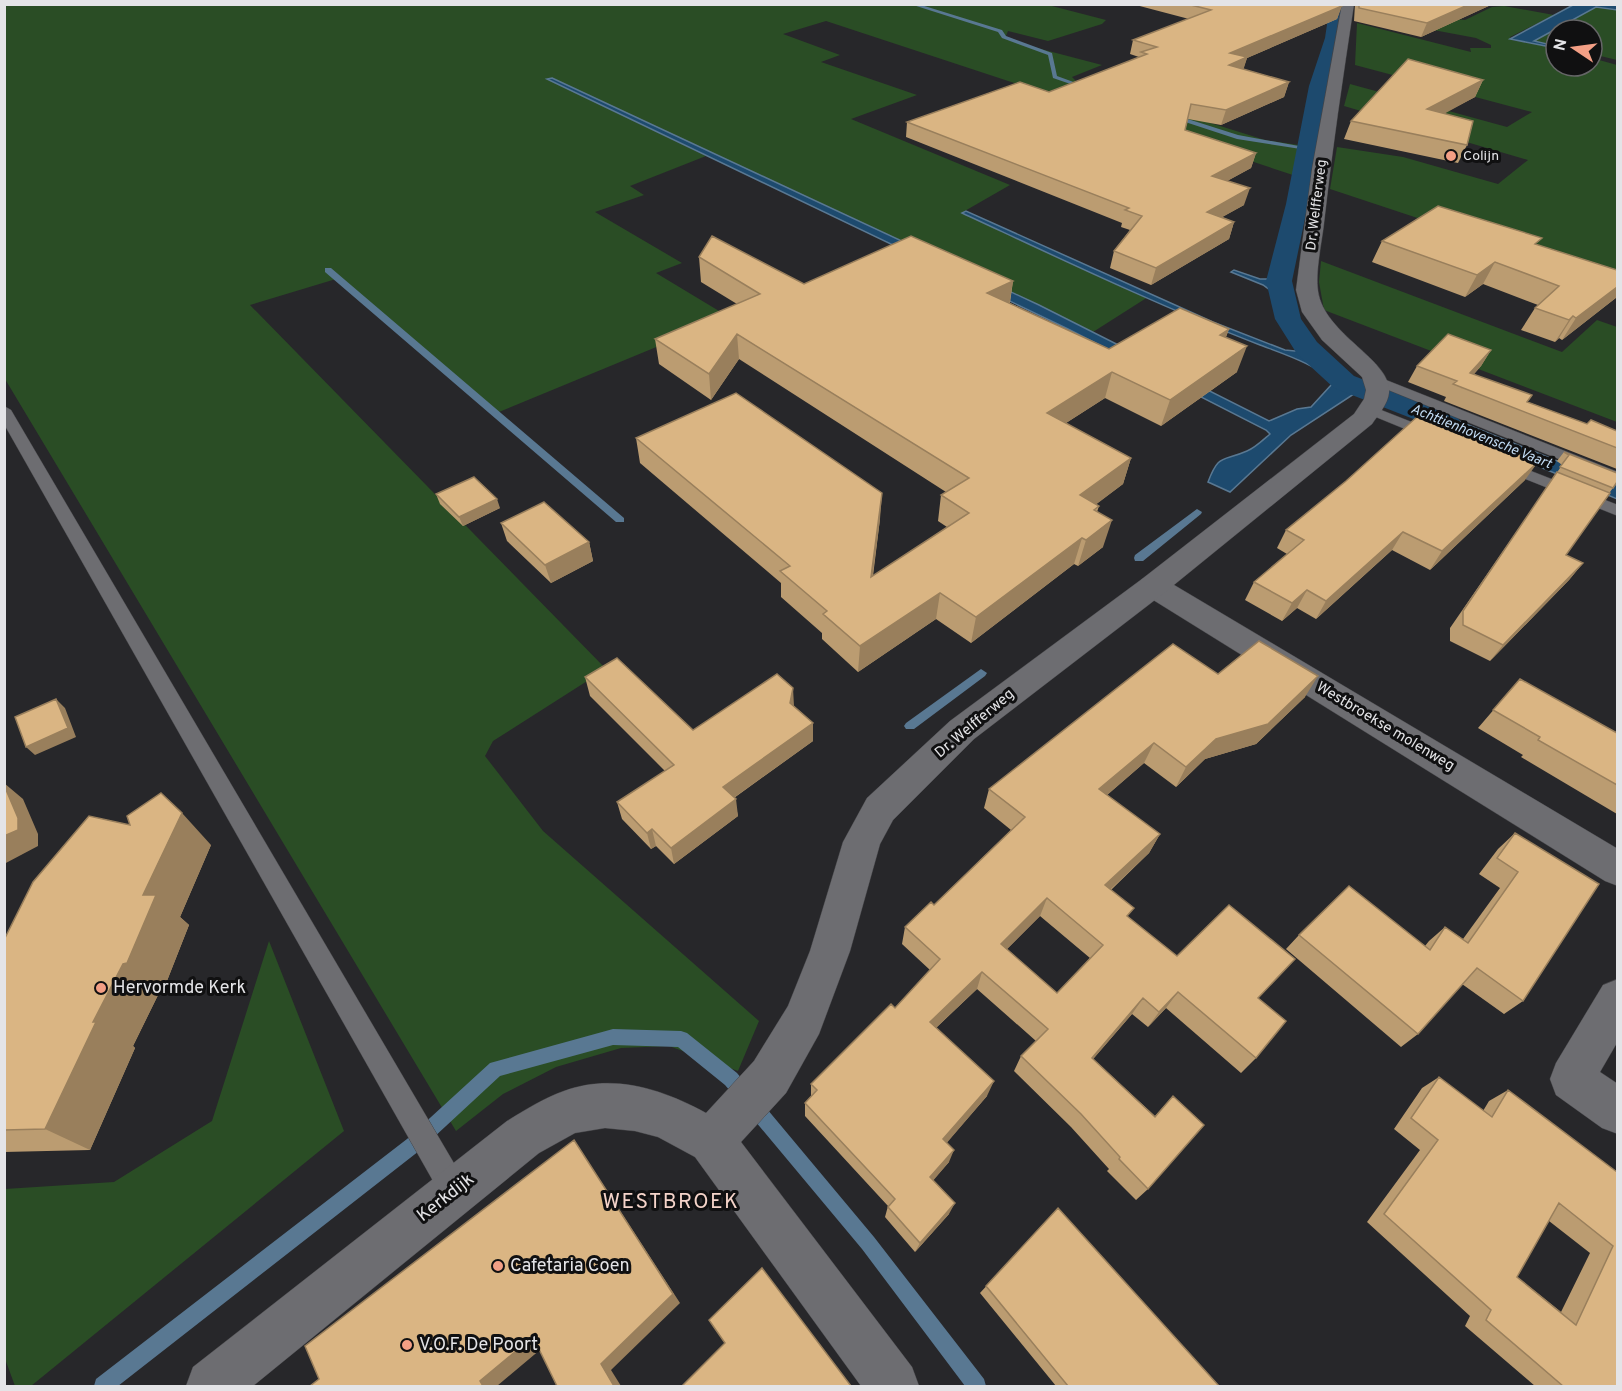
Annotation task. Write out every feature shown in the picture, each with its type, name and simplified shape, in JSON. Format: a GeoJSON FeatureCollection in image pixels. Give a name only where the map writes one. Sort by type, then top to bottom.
{"type":"FeatureCollection","features":[{"type":"Feature","properties":{"kind":"street","name":"Dr. Welfferweg"},"geometry":{"type":"LineString","coordinates":[[718,1133],[760,1088],[787,1050],[804,1019],[830,951],[862,842],[880,809],[962,730],[1153,586],[1363,420],[1374,395],[1366,366],[1340,346],[1320,323],[1313,312],[1307,290],[1321,169],[1348,4]]}},
{"type":"Feature","properties":{"kind":"street","name":"Westbroekse molenweg"},"geometry":{"type":"LineString","coordinates":[[1153,586],[1617,869]]}},
{"type":"Feature","properties":{"kind":"street"},"geometry":{"type":"LineString","coordinates":[[1617,999],[1572,1079],[1617,1112]]}},
{"type":"Feature","properties":{"kind":"street","name":"Kerkdijk"},"geometry":{"type":"LineString","coordinates":[[212,1386],[523,1137],[566,1113],[585,1107],[635,1108],[718,1133]]}},
{"type":"Feature","properties":{"kind":"street"},"geometry":{"type":"LineString","coordinates":[[718,1133],[893,1386]]}},
{"type":"Feature","properties":{"kind":"lane","name":"Dr. Welfferweg"},"geometry":{"type":"LineString","coordinates":[[1374,395],[1448,442]]}},
{"type":"Feature","properties":{"kind":"lane","name":"Dr. Welfferweg"},"geometry":{"type":"LineString","coordinates":[[1374,395],[1617,478]]}},
{"type":"Feature","properties":{"kind":"lane"},"geometry":{"type":"LineString","coordinates":[[4,410],[455,1192]]}},
{"type":"Feature","properties":{"kind":"lane"},"geometry":{"type":"LineString","coordinates":[[1492,460],[1617,511]]}},
{"type":"Feature","properties":{"kind":"green space"},"geometry":{"type":"Polygon","coordinates":[[[5,5],[1048,5],[1106,20],[1102,24],[1048,41],[1008,31],[1007,39],[1102,65],[1072,77],[1076,81],[1265,140],[1312,147],[1305,179],[826,21],[783,34],[840,55],[821,62],[917,95],[851,119],[1010,185],[963,212],[1148,297],[1093,332],[552,78],[548,79],[706,156],[630,186],[644,195],[595,212],[682,263],[656,273],[729,317],[494,414],[336,279],[250,305],[606,669],[493,741],[485,756],[543,831],[759,1021],[738,1071],[669,1046],[621,1048],[556,1067],[503,1094],[456,1131],[5,379],[5,5]]]}},
{"type":"Feature","properties":{"kind":"green space"},"geometry":{"type":"Polygon","coordinates":[[[1504,6],[1554,15],[1510,37],[1512,40],[1544,46],[1544,78],[1604,78],[1604,61],[1617,65],[1617,284],[1330,189],[1337,147],[1403,157],[1498,184],[1528,160],[1344,106],[1350,84],[1507,127],[1532,112],[1355,65],[1357,23],[1471,52],[1470,48],[1491,48],[1491,45],[1476,38],[1428,29],[1434,17],[1465,20],[1492,7],[1504,6]]]}},
{"type":"Feature","properties":{"kind":"green space"},"geometry":{"type":"Polygon","coordinates":[[[1596,7],[1617,10],[1617,60],[1604,57],[1604,18],[1576,18],[1596,7]]]}},
{"type":"Feature","properties":{"kind":"green space"},"geometry":{"type":"Polygon","coordinates":[[[1544,35],[1544,43],[1533,41],[1544,35]]]}},
{"type":"Feature","properties":{"kind":"green space"},"geometry":{"type":"Polygon","coordinates":[[[1321,261],[1562,352],[1597,320],[1617,327],[1617,422],[1324,310],[1319,282],[1321,261]]]}},
{"type":"Feature","properties":{"kind":"green space"},"geometry":{"type":"Polygon","coordinates":[[[269,941],[344,1131],[31,1386],[15,1386],[4,1356],[5,1189],[114,1182],[212,1121],[269,941]]]}},
{"type":"Feature","properties":{"kind":"water"},"geometry":{"type":"Polygon","coordinates":[[[1573,5],[1617,5],[1617,10],[1596,7],[1576,18],[1549,18],[1573,5]]]}},
{"type":"Feature","properties":{"kind":"water"},"geometry":{"type":"Polygon","coordinates":[[[1544,21],[1544,36],[1534,41],[1544,43],[1544,46],[1510,39],[1544,21]]]}},
{"type":"Feature","properties":{"kind":"water"},"geometry":{"type":"Polygon","coordinates":[[[552,78],[1039,305],[1269,421],[1297,409],[1311,407],[1332,384],[1328,378],[1311,366],[1147,298],[962,213],[966,211],[1213,322],[1285,350],[1295,351],[1300,349],[1280,317],[1274,293],[1263,285],[1231,272],[1234,270],[1260,279],[1271,279],[1277,261],[1289,265],[1287,298],[1292,315],[1298,326],[1317,348],[1359,383],[1357,392],[1291,435],[1230,492],[1208,482],[1215,466],[1222,460],[1256,446],[1270,434],[1266,430],[1068,329],[547,79],[552,78]]]}},
{"type":"Feature","properties":{"kind":"water","name":"Achttienhovensche Vaart"},"geometry":{"type":"Polygon","coordinates":[[[1399,397],[1617,485],[1617,499],[1391,405],[1399,397]]]}},
{"type":"Feature","properties":{"kind":"building"},"geometry":{"type":"Polygon","coordinates":[[[1187,4],[1342,4],[1342,6],[1230,53],[1247,57],[1229,65],[1289,82],[1226,110],[1191,104],[1185,130],[1256,153],[1212,176],[1250,188],[1207,212],[1234,222],[1156,268],[1114,251],[1142,216],[1125,210],[1129,208],[907,122],[1020,82],[1049,92],[1147,54],[1141,52],[1157,47],[1133,40],[1211,10],[1187,4]]]}},
{"type":"Feature","properties":{"kind":"building"},"geometry":{"type":"Polygon","coordinates":[[[1359,4],[1470,4],[1427,23],[1359,8],[1359,4]]]}},
{"type":"Feature","properties":{"kind":"building"},"geometry":{"type":"Polygon","coordinates":[[[1408,59],[1483,80],[1427,109],[1473,121],[1467,145],[1351,121],[1408,59]]]}},
{"type":"Feature","properties":{"kind":"building"},"geometry":{"type":"Polygon","coordinates":[[[1438,206],[1542,238],[1535,244],[1617,270],[1617,287],[1576,318],[1573,316],[1569,320],[1535,308],[1559,286],[1495,262],[1477,275],[1382,241],[1438,206]]]}},
{"type":"Feature","properties":{"kind":"building"},"geometry":{"type":"Polygon","coordinates":[[[712,236],[804,284],[911,236],[1013,281],[987,293],[1109,349],[1180,308],[1229,329],[1220,335],[1247,346],[1170,400],[1112,372],[1047,413],[1131,458],[1080,495],[1099,506],[1094,510],[1112,520],[1086,540],[1082,538],[976,617],[940,593],[860,646],[823,614],[827,611],[780,571],[790,566],[636,438],[736,393],[882,493],[871,577],[969,513],[941,495],[969,478],[737,334],[709,374],[655,339],[760,294],[699,257],[712,236]]]}},
{"type":"Feature","properties":{"kind":"building"},"geometry":{"type":"Polygon","coordinates":[[[1448,334],[1491,350],[1470,373],[1532,395],[1527,402],[1587,424],[1591,420],[1617,431],[1617,448],[1453,384],[1457,381],[1417,366],[1448,334]]]}},
{"type":"Feature","properties":{"kind":"building"},"geometry":{"type":"Polygon","coordinates":[[[1419,415],[1538,462],[1442,551],[1403,532],[1326,601],[1307,590],[1292,603],[1254,582],[1304,540],[1286,530],[1346,481],[1419,415]]]}},
{"type":"Feature","properties":{"kind":"building"},"geometry":{"type":"Polygon","coordinates":[[[1564,452],[1617,473],[1617,482],[1613,488],[1560,467],[1569,455],[1564,452]]]}},
{"type":"Feature","properties":{"kind":"building"},"geometry":{"type":"Polygon","coordinates":[[[1557,472],[1610,493],[1566,555],[1583,563],[1503,645],[1463,625],[1463,611],[1557,472]]]}},
{"type":"Feature","properties":{"kind":"building"},"geometry":{"type":"Polygon","coordinates":[[[474,477],[497,499],[459,517],[436,494],[474,477]]]}},
{"type":"Feature","properties":{"kind":"building"},"geometry":{"type":"Polygon","coordinates":[[[544,502],[589,542],[545,565],[501,523],[544,502]]]}},
{"type":"Feature","properties":{"kind":"building"},"geometry":{"type":"Polygon","coordinates":[[[1259,641],[1318,676],[1268,724],[1216,739],[1186,767],[1154,743],[1099,789],[1160,834],[1105,885],[1134,908],[1127,916],[1177,956],[1229,905],[1295,959],[1258,998],[1286,1021],[1256,1058],[1178,992],[1159,1012],[1143,998],[1092,1058],[1155,1117],[1173,1096],[1204,1125],[1148,1189],[1081,1114],[1021,1056],[1048,1029],[982,972],[930,1022],[994,1081],[943,1139],[954,1150],[930,1177],[955,1203],[920,1243],[888,1207],[895,1199],[805,1103],[817,1090],[811,1084],[891,1004],[895,1008],[940,959],[905,927],[931,902],[934,905],[1025,817],[989,789],[1173,644],[1218,674],[1259,641]],[[1047,898],[1001,944],[1057,993],[1103,945],[1047,898]]]}},
{"type":"Feature","properties":{"kind":"building"},"geometry":{"type":"Polygon","coordinates":[[[617,658],[693,730],[777,674],[793,688],[790,703],[813,723],[723,787],[736,799],[671,848],[652,829],[647,833],[617,802],[674,765],[585,677],[617,658]]]}},
{"type":"Feature","properties":{"kind":"building"},"geometry":{"type":"Polygon","coordinates":[[[1520,679],[1617,733],[1617,785],[1538,740],[1540,737],[1493,710],[1520,679]]]}},
{"type":"Feature","properties":{"kind":"building"},"geometry":{"type":"Polygon","coordinates":[[[56,699],[68,728],[26,747],[15,717],[56,699]]]}},
{"type":"Feature","properties":{"kind":"building"},"geometry":{"type":"Polygon","coordinates":[[[4,785],[18,818],[18,830],[4,836],[4,785]]]}},
{"type":"Feature","properties":{"kind":"building"},"geometry":{"type":"Polygon","coordinates":[[[161,793],[182,813],[143,895],[156,895],[127,963],[123,964],[93,1022],[96,1022],[45,1129],[4,1130],[4,940],[33,882],[89,816],[130,825],[127,816],[161,793]]]}},
{"type":"Feature","properties":{"kind":"building"},"geometry":{"type":"Polygon","coordinates":[[[1515,833],[1599,884],[1523,1001],[1477,968],[1418,1034],[1299,935],[1349,886],[1430,950],[1445,927],[1468,943],[1518,872],[1497,858],[1515,833]]]}},
{"type":"Feature","properties":{"kind":"building"},"geometry":{"type":"Polygon","coordinates":[[[1439,1077],[1492,1117],[1508,1090],[1617,1172],[1617,1386],[1563,1386],[1486,1320],[1491,1310],[1384,1214],[1438,1140],[1411,1118],[1439,1077]],[[1559,1203],[1517,1277],[1576,1325],[1613,1246],[1559,1203]]]}},
{"type":"Feature","properties":{"kind":"building"},"geometry":{"type":"Polygon","coordinates":[[[574,1140],[673,1294],[601,1364],[614,1386],[557,1386],[533,1337],[480,1381],[483,1386],[310,1386],[319,1379],[305,1346],[574,1140]]]}},
{"type":"Feature","properties":{"kind":"building"},"geometry":{"type":"Polygon","coordinates":[[[1058,1208],[1219,1386],[1068,1386],[986,1286],[1058,1208]]]}},
{"type":"Feature","properties":{"kind":"building"},"geometry":{"type":"Polygon","coordinates":[[[762,1268],[851,1386],[682,1386],[725,1343],[709,1320],[762,1268]]]}},
{"type":"Feature","properties":{"kind":"waterway"},"geometry":{"type":"LineString","coordinates":[[912,4],[1000,31],[1004,37],[1050,54],[1055,77],[1087,88]]}},
{"type":"Feature","properties":{"kind":"waterway","name":"Achttienhovensche Vaart"},"geometry":{"type":"LineString","coordinates":[[1338,4],[1333,38],[1318,86],[1297,204],[1279,281],[1288,319],[1307,348],[1344,382],[1445,421]]}},
{"type":"Feature","properties":{"kind":"waterway"},"geometry":{"type":"LineString","coordinates":[[1172,116],[1237,137],[1307,148]]}},
{"type":"Feature","properties":{"kind":"waterway"},"geometry":{"type":"LineString","coordinates":[[328,270],[620,520]]}},
{"type":"Feature","properties":{"kind":"waterway"},"geometry":{"type":"LineString","coordinates":[[1139,558],[1197,512]]}},
{"type":"Feature","properties":{"kind":"waterway"},"geometry":{"type":"LineString","coordinates":[[910,726],[981,673]]}},
{"type":"Feature","properties":{"kind":"waterway"},"geometry":{"type":"LineString","coordinates":[[103,1386],[413,1145],[496,1069],[613,1037],[681,1039],[731,1079],[868,1243],[977,1386]]}},
{"type":"Feature","properties":{"kind":"place","name":"Colijn"},"geometry":{"type":"Point","coordinates":[1451,156]}},
{"type":"Feature","properties":{"kind":"place","name":"Hervormde Kerk"},"geometry":{"type":"Point","coordinates":[101,988]}},
{"type":"Feature","properties":{"kind":"place","name":"Cafetaria Coen"},"geometry":{"type":"Point","coordinates":[498,1266]}},
{"type":"Feature","properties":{"kind":"place","name":"V.O.F. De Poort"},"geometry":{"type":"Point","coordinates":[407,1345]}},
{"type":"Feature","properties":{"kind":"district","name":"WESTBROEK"},"geometry":{"type":"Point","coordinates":[671,1202]}}]}
